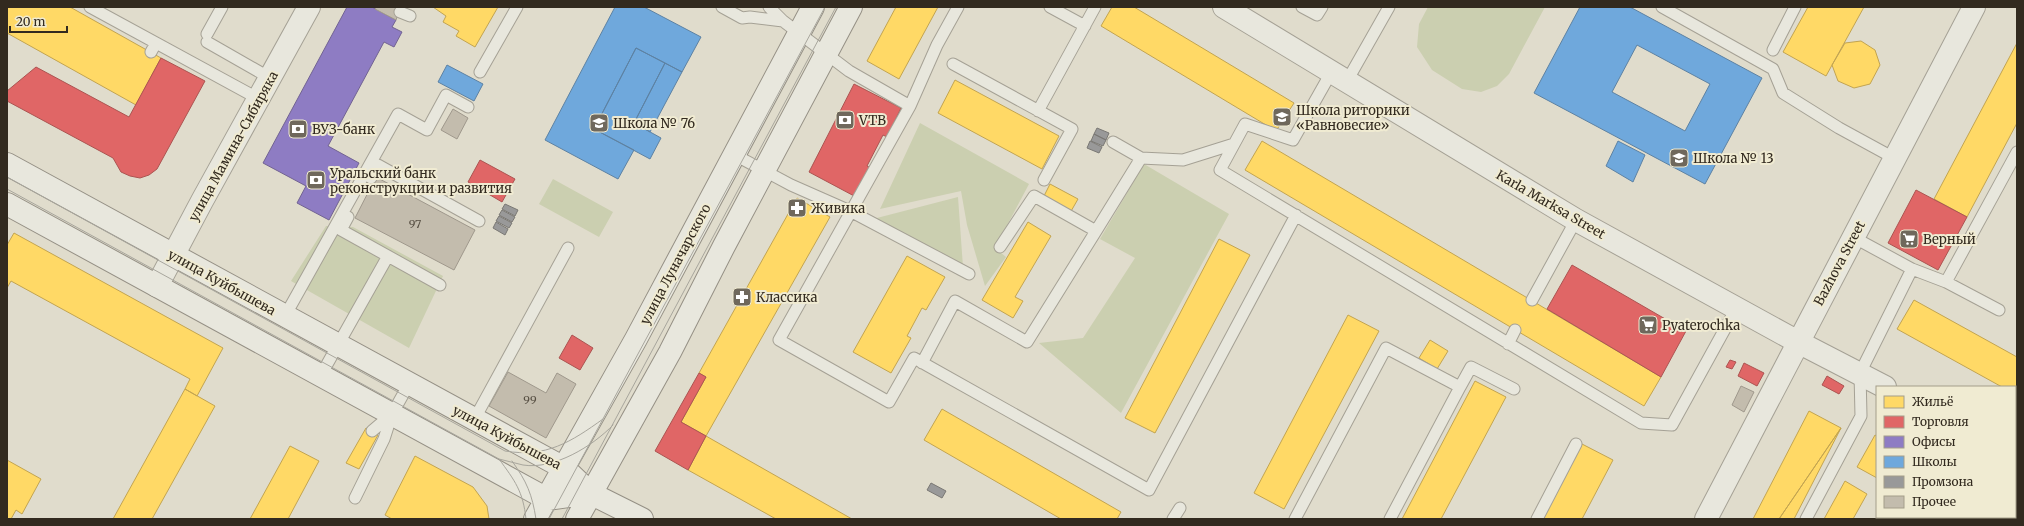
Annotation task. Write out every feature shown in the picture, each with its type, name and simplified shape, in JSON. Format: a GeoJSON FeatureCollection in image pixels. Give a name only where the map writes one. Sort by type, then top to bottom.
{"type":"FeatureCollection","features":[{"type":"Feature","properties":{"kind":"main road","name":"улица Мамина-Сибиряка"},"geometry":{"type":"LineString","coordinates":[[157,286],[309,7]]}},
{"type":"Feature","properties":{"kind":"main road","name":"улица Луначарского"},"geometry":{"type":"LineString","coordinates":[[535,519],[639,333],[733,154],[791,27],[813,7]]}},
{"type":"Feature","properties":{"kind":"main road"},"geometry":{"type":"LineString","coordinates":[[577,519],[590,493],[670,352],[764,170],[851,7]]}},
{"type":"Feature","properties":{"kind":"main road","name":"Karla Marksa Street"},"geometry":{"type":"LineString","coordinates":[[1224,7],[1576,220],[1737,307],[1798,342],[1883,386]]}},
{"type":"Feature","properties":{"kind":"main road","name":"Bazhova Street"},"geometry":{"type":"LineString","coordinates":[[1706,519],[1974,7]]}},
{"type":"Feature","properties":{"kind":"main road","name":"улица Куйбышева"},"geometry":{"type":"LineString","coordinates":[[7,164],[564,468],[590,493],[642,519]]}},
{"type":"Feature","properties":{"kind":"main road"},"geometry":{"type":"LineString","coordinates":[[7,204],[547,499],[590,493]]}},
{"type":"Feature","properties":{"kind":"lane"},"geometry":{"type":"LineString","coordinates":[[90,7],[153,48],[259,99]]}},
{"type":"Feature","properties":{"kind":"lane"},"geometry":{"type":"LineString","coordinates":[[222,7],[207,38],[270,78]]}},
{"type":"Feature","properties":{"kind":"lane"},"geometry":{"type":"LineString","coordinates":[[480,72],[517,7]]}},
{"type":"Feature","properties":{"kind":"lane"},"geometry":{"type":"LineString","coordinates":[[722,7],[742,18],[750,17],[791,27]]}},
{"type":"Feature","properties":{"kind":"lane"},"geometry":{"type":"LineString","coordinates":[[769,7],[791,27],[849,71],[910,106]]}},
{"type":"Feature","properties":{"kind":"lane"},"geometry":{"type":"LineString","coordinates":[[958,7],[937,45],[910,106],[779,340],[889,402],[914,358],[1149,490],[1296,215]]}},
{"type":"Feature","properties":{"kind":"lane"},"geometry":{"type":"LineString","coordinates":[[1050,7],[1085,26]]}},
{"type":"Feature","properties":{"kind":"lane"},"geometry":{"type":"LineString","coordinates":[[1038,111],[1095,7]]}},
{"type":"Feature","properties":{"kind":"lane"},"geometry":{"type":"LineString","coordinates":[[1302,7],[1317,15],[1322,7]]}},
{"type":"Feature","properties":{"kind":"lane"},"geometry":{"type":"LineString","coordinates":[[1389,7],[1293,140],[1245,124],[1220,170],[1640,423],[1672,425],[1737,307]]}},
{"type":"Feature","properties":{"kind":"lane"},"geometry":{"type":"LineString","coordinates":[[1662,7],[1773,69],[1783,93],[1839,128],[1894,158]]}},
{"type":"Feature","properties":{"kind":"lane"},"geometry":{"type":"LineString","coordinates":[[1773,50],[1795,7]]}},
{"type":"Feature","properties":{"kind":"lane"},"geometry":{"type":"LineString","coordinates":[[953,64],[1072,129],[1044,180]]}},
{"type":"Feature","properties":{"kind":"lane"},"geometry":{"type":"LineString","coordinates":[[285,316],[398,114],[427,130],[446,95],[468,107]]}},
{"type":"Feature","properties":{"kind":"lane"},"geometry":{"type":"LineString","coordinates":[[1113,142],[1141,158],[1183,160],[1234,144]]}},
{"type":"Feature","properties":{"kind":"lane"},"geometry":{"type":"LineString","coordinates":[[1946,282],[2017,152]]}},
{"type":"Feature","properties":{"kind":"lane"},"geometry":{"type":"LineString","coordinates":[[733,154],[850,211],[969,274]]}},
{"type":"Feature","properties":{"kind":"lane"},"geometry":{"type":"LineString","coordinates":[[922,363],[955,301],[1027,342],[1141,158]]}},
{"type":"Feature","properties":{"kind":"lane"},"geometry":{"type":"LineString","coordinates":[[440,285],[341,230],[378,165],[479,222]]}},
{"type":"Feature","properties":{"kind":"lane"},"geometry":{"type":"LineString","coordinates":[[1000,247],[1034,196],[1096,231]]}},
{"type":"Feature","properties":{"kind":"lane"},"geometry":{"type":"LineString","coordinates":[[1532,300],[1576,220]]}},
{"type":"Feature","properties":{"kind":"lane"},"geometry":{"type":"LineString","coordinates":[[1853,237],[1912,268],[1946,282],[1998,310]]}},
{"type":"Feature","properties":{"kind":"lane"},"geometry":{"type":"LineString","coordinates":[[474,420],[568,248]]}},
{"type":"Feature","properties":{"kind":"lane"},"geometry":{"type":"LineString","coordinates":[[321,375],[388,256]]}},
{"type":"Feature","properties":{"kind":"lane"},"geometry":{"type":"LineString","coordinates":[[1806,519],[1861,416],[1860,373],[1912,268]]}},
{"type":"Feature","properties":{"kind":"lane"},"geometry":{"type":"LineString","coordinates":[[1508,344],[1515,330]]}},
{"type":"Feature","properties":{"kind":"lane"},"geometry":{"type":"LineString","coordinates":[[1295,519],[1386,348],[1460,387]]}},
{"type":"Feature","properties":{"kind":"lane"},"geometry":{"type":"LineString","coordinates":[[1390,519],[1471,366],[1514,390]]}},
{"type":"Feature","properties":{"kind":"lane"},"geometry":{"type":"LineString","coordinates":[[355,498],[384,438],[392,414],[409,384]]}},
{"type":"Feature","properties":{"kind":"lane"},"geometry":{"type":"LineString","coordinates":[[372,431],[392,414]]}},
{"type":"Feature","properties":{"kind":"lane"},"geometry":{"type":"LineString","coordinates":[[1536,519],[1576,444]]}},
{"type":"Feature","properties":{"kind":"lane"},"geometry":{"type":"LineString","coordinates":[[1173,519],[1180,508]]}},
{"type":"Feature","properties":{"kind":"green space"},"geometry":{"type":"Polygon","coordinates":[[[1428,7],[1545,7],[1509,74],[1497,86],[1481,92],[1462,89],[1432,70],[1417,47],[1419,24],[1428,7]]]}},
{"type":"Feature","properties":{"kind":"green space"},"geometry":{"type":"Polygon","coordinates":[[[920,123],[1029,184],[995,248],[1006,257],[985,286],[967,225],[961,191],[880,209],[920,123]]]}},
{"type":"Feature","properties":{"kind":"green space"},"geometry":{"type":"Polygon","coordinates":[[[1144,164],[1229,214],[1121,413],[1039,343],[1083,338],[1135,258],[1100,239],[1144,164]]]}},
{"type":"Feature","properties":{"kind":"green space"},"geometry":{"type":"Polygon","coordinates":[[[553,179],[613,212],[599,237],[539,204],[553,179]]]}},
{"type":"Feature","properties":{"kind":"green space"},"geometry":{"type":"Polygon","coordinates":[[[958,197],[963,267],[873,219],[958,197]]]}},
{"type":"Feature","properties":{"kind":"green space"},"geometry":{"type":"Polygon","coordinates":[[[326,226],[353,227],[443,276],[409,348],[291,281],[326,226]]]}},
{"type":"Feature","properties":{"kind":"building: Жильё"},"geometry":{"type":"Polygon","coordinates":[[[7,7],[70,7],[161,58],[136,105],[7,33],[7,7]]]}},
{"type":"Feature","properties":{"kind":"building: Жильё"},"geometry":{"type":"Polygon","coordinates":[[[433,7],[498,7],[475,47],[456,36],[459,31],[443,22],[446,16],[433,7]]]}},
{"type":"Feature","properties":{"kind":"building: Жильё"},"geometry":{"type":"Polygon","coordinates":[[[896,7],[938,7],[899,79],[867,61],[896,7]]]}},
{"type":"Feature","properties":{"kind":"building: Жильё"},"geometry":{"type":"Polygon","coordinates":[[[1112,7],[1134,7],[1294,103],[1276,131],[1101,26],[1112,7]]]}},
{"type":"Feature","properties":{"kind":"building: Жильё"},"geometry":{"type":"Polygon","coordinates":[[[1808,7],[1864,7],[1826,76],[1783,52],[1808,7]]]}},
{"type":"Feature","properties":{"kind":"building: Жильё"},"geometry":{"type":"Polygon","coordinates":[[[1861,41],[1875,50],[1880,65],[1870,84],[1854,88],[1838,81],[1832,65],[1845,43],[1861,41]]]}},
{"type":"Feature","properties":{"kind":"building: Жильё"},"geometry":{"type":"Polygon","coordinates":[[[2017,43],[2017,123],[1967,217],[1934,199],[2017,43]]]}},
{"type":"Feature","properties":{"kind":"building: Жильё"},"geometry":{"type":"Polygon","coordinates":[[[955,80],[1059,136],[1042,169],[938,113],[955,80]]]}},
{"type":"Feature","properties":{"kind":"building: Жильё"},"geometry":{"type":"Polygon","coordinates":[[[1262,141],[1661,377],[1644,406],[1245,170],[1262,141]]]}},
{"type":"Feature","properties":{"kind":"building: Жильё"},"geometry":{"type":"Polygon","coordinates":[[[1050,184],[1078,199],[1070,213],[1043,198],[1050,184]]]}},
{"type":"Feature","properties":{"kind":"building: Жильё"},"geometry":{"type":"Polygon","coordinates":[[[797,198],[830,217],[706,436],[681,422],[706,377],[699,373],[797,198]]]}},
{"type":"Feature","properties":{"kind":"building: Жильё"},"geometry":{"type":"Polygon","coordinates":[[[1028,222],[1051,236],[1015,297],[1023,301],[1013,318],[982,300],[1028,222]]]}},
{"type":"Feature","properties":{"kind":"building: Жильё"},"geometry":{"type":"Polygon","coordinates":[[[14,233],[223,348],[197,396],[185,389],[190,379],[11,281],[7,288],[7,245],[14,233]]]}},
{"type":"Feature","properties":{"kind":"building: Жильё"},"geometry":{"type":"Polygon","coordinates":[[[1219,239],[1250,255],[1155,433],[1125,418],[1219,239]]]}},
{"type":"Feature","properties":{"kind":"building: Жильё"},"geometry":{"type":"Polygon","coordinates":[[[907,256],[945,277],[926,310],[922,308],[907,336],[911,338],[891,373],[853,352],[907,256]]]}},
{"type":"Feature","properties":{"kind":"building: Жильё"},"geometry":{"type":"Polygon","coordinates":[[[1914,300],[2017,357],[2017,395],[2016,386],[2000,386],[1897,329],[1914,300]]]}},
{"type":"Feature","properties":{"kind":"building: Жильё"},"geometry":{"type":"Polygon","coordinates":[[[1348,315],[1379,331],[1284,509],[1254,493],[1348,315]]]}},
{"type":"Feature","properties":{"kind":"building: Жильё"},"geometry":{"type":"Polygon","coordinates":[[[1430,340],[1448,351],[1437,369],[1419,358],[1430,340]]]}},
{"type":"Feature","properties":{"kind":"building: Жильё"},"geometry":{"type":"Polygon","coordinates":[[[1475,381],[1506,397],[1441,519],[1402,519],[1475,381]]]}},
{"type":"Feature","properties":{"kind":"building: Жильё"},"geometry":{"type":"Polygon","coordinates":[[[185,389],[215,406],[152,519],[113,519],[185,389]]]}},
{"type":"Feature","properties":{"kind":"building: Жильё"},"geometry":{"type":"Polygon","coordinates":[[[942,409],[1121,512],[1117,519],[1061,519],[924,440],[942,409]]]}},
{"type":"Feature","properties":{"kind":"building: Жильё"},"geometry":{"type":"Polygon","coordinates":[[[1809,411],[1841,428],[1779,519],[1753,519],[1809,411]]]}},
{"type":"Feature","properties":{"kind":"building: Жильё"},"geometry":{"type":"Polygon","coordinates":[[[366,428],[378,435],[359,469],[346,463],[366,428]]]}},
{"type":"Feature","properties":{"kind":"building: Жильё"},"geometry":{"type":"Polygon","coordinates":[[[1841,428],[1794,519],[1779,519],[1841,428]]]}},
{"type":"Feature","properties":{"kind":"building: Жильё"},"geometry":{"type":"Polygon","coordinates":[[[1875,435],[1876,436],[1876,477],[1857,467],[1875,435]]]}},
{"type":"Feature","properties":{"kind":"building: Жильё"},"geometry":{"type":"Polygon","coordinates":[[[706,436],[852,519],[776,519],[688,470],[706,436]]]}},
{"type":"Feature","properties":{"kind":"building: Жильё"},"geometry":{"type":"Polygon","coordinates":[[[1582,444],[1613,460],[1582,519],[1543,519],[1582,444]]]}},
{"type":"Feature","properties":{"kind":"building: Жильё"},"geometry":{"type":"Polygon","coordinates":[[[290,446],[319,461],[288,519],[250,519],[290,446]]]}},
{"type":"Feature","properties":{"kind":"building: Жильё"},"geometry":{"type":"Polygon","coordinates":[[[415,456],[473,487],[487,506],[489,519],[392,519],[385,515],[415,456]]]}},
{"type":"Feature","properties":{"kind":"building: Жильё"},"geometry":{"type":"Polygon","coordinates":[[[7,460],[41,479],[22,514],[16,510],[11,519],[7,519],[7,460]]]}},
{"type":"Feature","properties":{"kind":"building: Жильё"},"geometry":{"type":"Polygon","coordinates":[[[1845,481],[1867,494],[1853,519],[1824,519],[1845,481]]]}},
{"type":"Feature","properties":{"kind":"building: Жильё"},"geometry":{"type":"Polygon","coordinates":[[[2017,515],[2017,519],[1948,518],[2016,518],[2017,515]]]}},
{"type":"Feature","properties":{"kind":"building: Торговля"},"geometry":{"type":"Polygon","coordinates":[[[161,58],[205,81],[157,169],[149,175],[140,178],[121,172],[113,158],[7,101],[7,91],[36,67],[129,117],[161,58]]]}},
{"type":"Feature","properties":{"kind":"building: Торговля"},"geometry":{"type":"Polygon","coordinates":[[[854,84],[901,108],[887,137],[883,135],[867,166],[871,168],[856,197],[809,172],[854,84]]]}},
{"type":"Feature","properties":{"kind":"building: Торговля"},"geometry":{"type":"Polygon","coordinates":[[[480,160],[515,179],[502,202],[468,182],[480,160]]]}},
{"type":"Feature","properties":{"kind":"building: Торговля"},"geometry":{"type":"Polygon","coordinates":[[[1916,190],[1967,217],[1938,270],[1888,243],[1916,190]]]}},
{"type":"Feature","properties":{"kind":"building: Торговля"},"geometry":{"type":"Polygon","coordinates":[[[1572,265],[1686,331],[1661,377],[1547,309],[1572,265]]]}},
{"type":"Feature","properties":{"kind":"building: Торговля"},"geometry":{"type":"Polygon","coordinates":[[[572,335],[593,348],[580,370],[559,358],[572,335]]]}},
{"type":"Feature","properties":{"kind":"building: Торговля"},"geometry":{"type":"Polygon","coordinates":[[[1730,360],[1736,362],[1732,369],[1726,367],[1730,360]]]}},
{"type":"Feature","properties":{"kind":"building: Торговля"},"geometry":{"type":"Polygon","coordinates":[[[1744,363],[1764,373],[1757,386],[1738,376],[1744,363]]]}},
{"type":"Feature","properties":{"kind":"building: Торговля"},"geometry":{"type":"Polygon","coordinates":[[[699,373],[706,377],[681,422],[706,436],[688,470],[655,451],[699,373]]]}},
{"type":"Feature","properties":{"kind":"building: Торговля"},"geometry":{"type":"Polygon","coordinates":[[[1827,376],[1844,386],[1839,394],[1822,385],[1827,376]]]}},
{"type":"Feature","properties":{"kind":"building: Офисы"},"geometry":{"type":"Polygon","coordinates":[[[347,7],[372,7],[396,20],[392,27],[402,32],[394,47],[384,42],[328,146],[359,163],[329,220],[297,203],[306,186],[263,163],[347,7]]]}},
{"type":"Feature","properties":{"kind":"building: Школы"},"geometry":{"type":"Polygon","coordinates":[[[615,7],[644,7],[701,37],[682,72],[636,48],[594,129],[634,150],[618,179],[545,140],[615,7]]]}},
{"type":"Feature","properties":{"kind":"building: Школы"},"geometry":{"type":"Polygon","coordinates":[[[1580,7],[1630,7],[1762,78],[1705,184],[1534,93],[1580,7]],[[1637,45],[1612,92],[1685,131],[1710,84],[1637,45]]]}},
{"type":"Feature","properties":{"kind":"building: Школы"},"geometry":{"type":"Polygon","coordinates":[[[636,48],[665,63],[634,123],[661,138],[650,159],[594,129],[636,48]]]}},
{"type":"Feature","properties":{"kind":"building: Школы"},"geometry":{"type":"Polygon","coordinates":[[[665,63],[682,72],[650,132],[634,123],[665,63]]]}},
{"type":"Feature","properties":{"kind":"building: Школы"},"geometry":{"type":"Polygon","coordinates":[[[447,65],[483,84],[474,101],[438,82],[447,65]]]}},
{"type":"Feature","properties":{"kind":"building: Школы"},"geometry":{"type":"Polygon","coordinates":[[[1618,141],[1645,155],[1633,182],[1606,166],[1618,141]]]}},
{"type":"Feature","properties":{"kind":"building: Промзона"},"geometry":{"type":"Polygon","coordinates":[[[1097,128],[1109,133],[1106,140],[1094,134],[1097,128]]]}},
{"type":"Feature","properties":{"kind":"building: Промзона"},"geometry":{"type":"Polygon","coordinates":[[[1094,134],[1106,140],[1103,146],[1091,141],[1094,134]]]}},
{"type":"Feature","properties":{"kind":"building: Промзона"},"geometry":{"type":"Polygon","coordinates":[[[1090,141],[1102,147],[1099,153],[1087,148],[1090,141]]]}},
{"type":"Feature","properties":{"kind":"building: Промзона"},"geometry":{"type":"Polygon","coordinates":[[[505,204],[518,210],[515,216],[502,209],[505,204]]]}},
{"type":"Feature","properties":{"kind":"building: Промзона"},"geometry":{"type":"Polygon","coordinates":[[[502,210],[515,217],[512,222],[499,215],[502,210]]]}},
{"type":"Feature","properties":{"kind":"building: Промзона"},"geometry":{"type":"Polygon","coordinates":[[[499,216],[512,223],[509,228],[496,221],[499,216]]]}},
{"type":"Feature","properties":{"kind":"building: Промзона"},"geometry":{"type":"Polygon","coordinates":[[[496,222],[508,229],[505,235],[493,228],[496,222]]]}},
{"type":"Feature","properties":{"kind":"building: Промзона"},"geometry":{"type":"Polygon","coordinates":[[[931,483],[946,491],[942,498],[927,490],[931,483]]]}},
{"type":"Feature","properties":{"kind":"building: Прочее"},"geometry":{"type":"Polygon","coordinates":[[[376,7],[401,7],[396,20],[375,9],[376,7]]]}},
{"type":"Feature","properties":{"kind":"building: Прочее"},"geometry":{"type":"Polygon","coordinates":[[[453,109],[468,118],[457,139],[441,130],[453,109]]]}},
{"type":"Feature","properties":{"kind":"building: Прочее"},"geometry":{"type":"Polygon","coordinates":[[[376,177],[475,230],[454,270],[355,218],[376,177]]]}},
{"type":"Feature","properties":{"kind":"building: Прочее"},"geometry":{"type":"Polygon","coordinates":[[[508,372],[546,393],[557,373],[576,384],[546,438],[489,406],[508,372]]]}},
{"type":"Feature","properties":{"kind":"building: Прочее"},"geometry":{"type":"Polygon","coordinates":[[[1741,386],[1754,392],[1744,412],[1732,405],[1741,386]]]}},
{"type":"Feature","properties":{"kind":"tram line"},"geometry":{"type":"LineString","coordinates":[[549,519],[825,7]]}},
{"type":"Feature","properties":{"kind":"tram line"},"geometry":{"type":"LineString","coordinates":[[562,519],[836,7]]}},
{"type":"Feature","properties":{"kind":"tram line"},"geometry":{"type":"LineString","coordinates":[[7,177],[505,451],[520,453],[546,450],[569,441],[603,419]]}},
{"type":"Feature","properties":{"kind":"tram line"},"geometry":{"type":"LineString","coordinates":[[7,189],[499,459],[523,465],[535,466],[547,464],[572,455],[584,448],[595,441],[613,425]]}},
{"type":"Feature","properties":{"kind":"tram line"},"geometry":{"type":"LineString","coordinates":[[499,459],[517,487],[523,501],[526,519]]}},
{"type":"Feature","properties":{"kind":"tram line"},"geometry":{"type":"LineString","coordinates":[[512,461],[522,475],[528,488],[533,502],[536,519]]}},
{"type":"Feature","properties":{"kind":"place","name":"Школа риторики «Равновесие»"},"geometry":{"type":"Point","coordinates":[1282,117]}},
{"type":"Feature","properties":{"kind":"place","name":"VTB"},"geometry":{"type":"Point","coordinates":[845,120]}},
{"type":"Feature","properties":{"kind":"place","name":"Школа № 76"},"geometry":{"type":"Point","coordinates":[599,123]}},
{"type":"Feature","properties":{"kind":"place","name":"ВУЗ-банк"},"geometry":{"type":"Point","coordinates":[298,129]}},
{"type":"Feature","properties":{"kind":"place","name":"Школа № 13"},"geometry":{"type":"Point","coordinates":[1679,158]}},
{"type":"Feature","properties":{"kind":"place","name":"Уральский банк реконструкции и развития"},"geometry":{"type":"Point","coordinates":[316,180]}},
{"type":"Feature","properties":{"kind":"place","name":"Живика"},"geometry":{"type":"Point","coordinates":[797,208]}},
{"type":"Feature","properties":{"kind":"place","name":"Верный"},"geometry":{"type":"Point","coordinates":[1909,239]}},
{"type":"Feature","properties":{"kind":"place","name":"Классика"},"geometry":{"type":"Point","coordinates":[742,297]}},
{"type":"Feature","properties":{"kind":"place","name":"Pyaterochka"},"geometry":{"type":"Point","coordinates":[1648,325]}}]}
